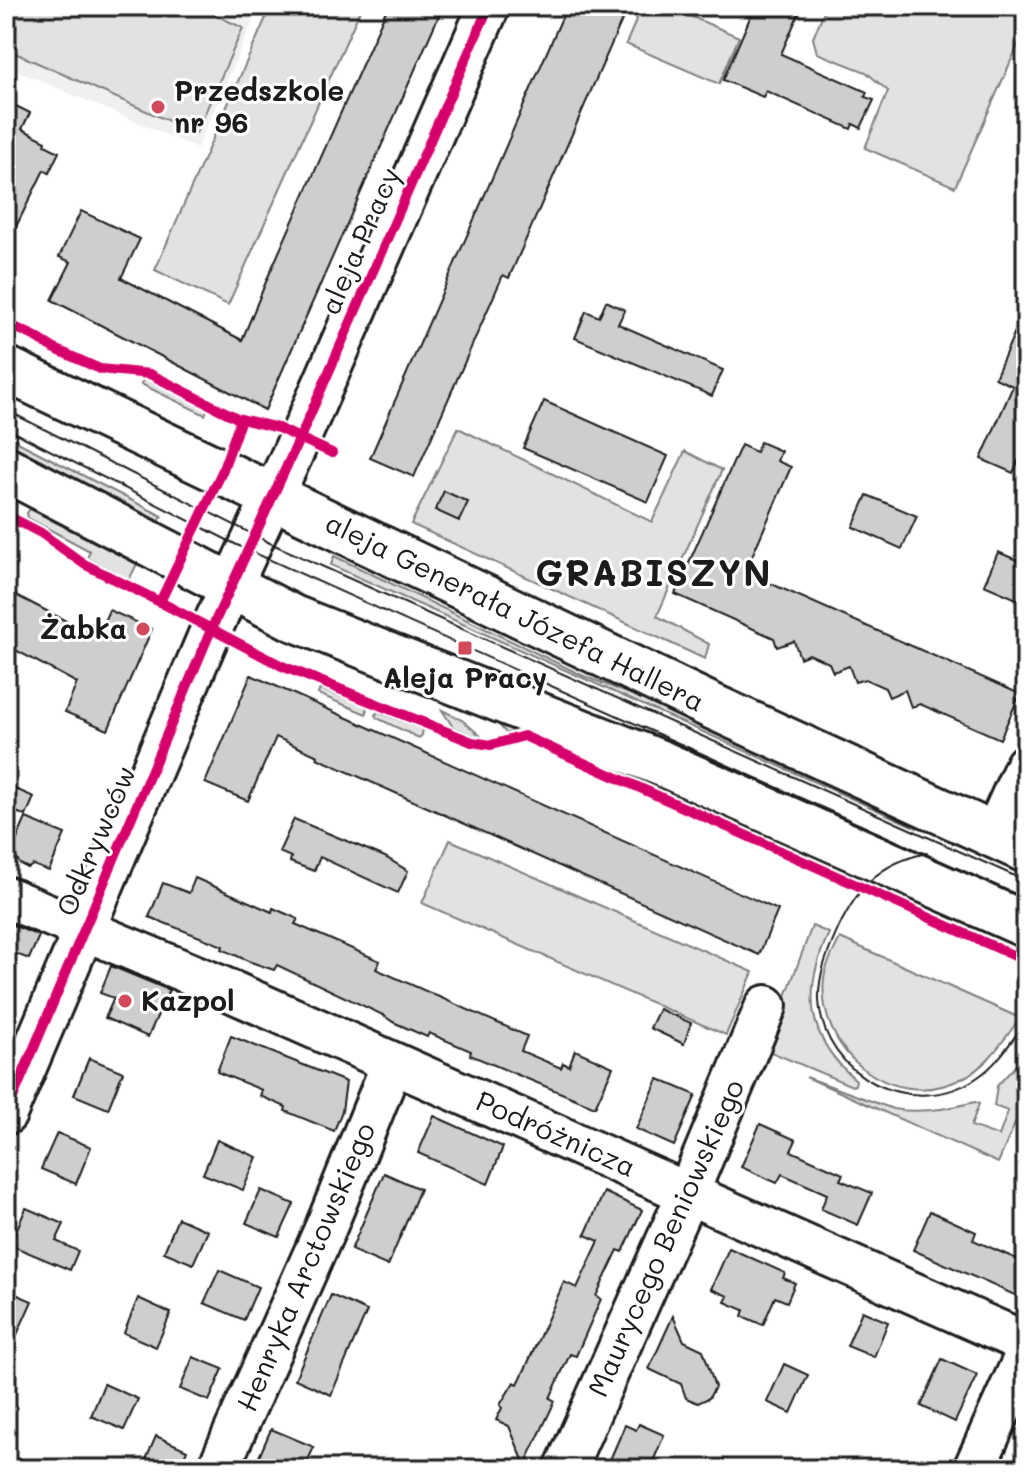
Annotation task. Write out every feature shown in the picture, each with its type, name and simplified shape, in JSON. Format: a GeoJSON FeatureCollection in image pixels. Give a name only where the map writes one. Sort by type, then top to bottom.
{"type":"FeatureCollection","features":[{"type":"Feature","properties":{"kind":"main road","name":"aleja Generała Józefa Hallera"},"geometry":{"type":"LineString","coordinates":[[6,369],[707,704],[1010,843]]}},
{"type":"Feature","properties":{"kind":"main road"},"geometry":{"type":"LineString","coordinates":[[6,469],[293,618],[663,764],[1026,925]]}},
{"type":"Feature","properties":{"kind":"street","name":"aleja Pracy"},"geometry":{"type":"LineString","coordinates":[[231,587],[489,6]]}},
{"type":"Feature","properties":{"kind":"street","name":"Odkrywców"},"geometry":{"type":"LineString","coordinates":[[6,1114],[231,587]]}},
{"type":"Feature","properties":{"kind":"street"},"geometry":{"type":"LineString","coordinates":[[1010,843],[1026,765]]}},
{"type":"Feature","properties":{"kind":"street","name":"Podróżnicza"},"geometry":{"type":"LineString","coordinates":[[6,897],[217,985],[1026,1343]]}},
{"type":"Feature","properties":{"kind":"street","name":"Maurycego Beniowskiego"},"geometry":{"type":"LineString","coordinates":[[565,1469],[688,1193],[766,1006]]}},
{"type":"Feature","properties":{"kind":"street","name":"Henryka Arctowskiego"},"geometry":{"type":"LineString","coordinates":[[218,1469],[326,1227],[392,1064]]}},
{"type":"Feature","properties":{"kind":"street"},"geometry":{"type":"LineString","coordinates":[[974,1469],[1026,1354]]}},
{"type":"Feature","properties":{"kind":"shaded area","name":"Przedszkole nr 96"},"geometry":{"type":"Polygon","coordinates":[[[6,6],[260,6],[197,148],[6,66],[6,6]]]}},
{"type":"Feature","properties":{"kind":"shaded area","name":"Przedszkole nr 96"},"geometry":{"type":"Polygon","coordinates":[[[6,6],[197,6],[243,28],[196,133],[6,49],[6,6]]]}},
{"type":"Feature","properties":{"kind":"shaded area"},"geometry":{"type":"Polygon","coordinates":[[[271,6],[362,6],[228,305],[155,270],[271,6]]]}},
{"type":"Feature","properties":{"kind":"shaded area"},"geometry":{"type":"Polygon","coordinates":[[[642,6],[667,6],[739,37],[719,84],[626,44],[642,6]]]}},
{"type":"Feature","properties":{"kind":"shaded area"},"geometry":{"type":"Polygon","coordinates":[[[826,6],[1026,6],[1026,27],[955,187],[865,148],[888,91],[866,72],[817,53],[813,38],[826,6]]]}},
{"type":"Feature","properties":{"kind":"shaded area"},"geometry":{"type":"Polygon","coordinates":[[[148,379],[208,408],[205,415],[141,384],[148,379]]]}},
{"type":"Feature","properties":{"kind":"shaded area"},"geometry":{"type":"Polygon","coordinates":[[[458,428],[652,522],[685,451],[722,470],[657,616],[709,644],[705,659],[411,524],[458,428]]]}},
{"type":"Feature","properties":{"kind":"shaded area"},"geometry":{"type":"Polygon","coordinates":[[[6,436],[162,516],[157,526],[6,448],[6,436]]]}},
{"type":"Feature","properties":{"kind":"shaded area"},"geometry":{"type":"Polygon","coordinates":[[[30,509],[137,564],[129,580],[87,558],[90,551],[28,518],[30,509]]]}},
{"type":"Feature","properties":{"kind":"shaded area"},"geometry":{"type":"Polygon","coordinates":[[[334,556],[584,676],[704,723],[1026,869],[1026,874],[331,565],[334,556]]]}},
{"type":"Feature","properties":{"kind":"shaded area"},"geometry":{"type":"Polygon","coordinates":[[[320,689],[366,706],[366,714],[318,694],[320,689]]]}},
{"type":"Feature","properties":{"kind":"shaded area"},"geometry":{"type":"Polygon","coordinates":[[[442,710],[462,720],[481,736],[479,738],[453,727],[442,710]]]}},
{"type":"Feature","properties":{"kind":"shaded area"},"geometry":{"type":"Polygon","coordinates":[[[378,712],[423,729],[422,735],[419,738],[377,718],[375,715],[378,712]]]}},
{"type":"Feature","properties":{"kind":"shaded area"},"geometry":{"type":"Polygon","coordinates":[[[499,725],[536,733],[870,873],[860,883],[520,731],[506,733],[499,725]]]}},
{"type":"Feature","properties":{"kind":"shaded area"},"geometry":{"type":"Polygon","coordinates":[[[450,840],[753,972],[726,1035],[422,903],[450,840]]]}},
{"type":"Feature","properties":{"kind":"shaded area"},"geometry":{"type":"Polygon","coordinates":[[[877,883],[1026,943],[1026,958],[871,889],[877,883]]]}},
{"type":"Feature","properties":{"kind":"shaded area"},"geometry":{"type":"Polygon","coordinates":[[[812,926],[829,933],[820,954],[812,994],[818,1030],[839,1064],[856,1080],[852,1086],[766,1050],[812,926]]]}},
{"type":"Feature","properties":{"kind":"shaded area"},"geometry":{"type":"Polygon","coordinates":[[[840,938],[1020,1018],[987,1060],[961,1079],[935,1087],[909,1088],[885,1081],[864,1069],[846,1051],[832,1030],[825,1005],[824,978],[840,938]]]}},
{"type":"Feature","properties":{"kind":"shaded area"},"geometry":{"type":"Polygon","coordinates":[[[1026,1054],[1026,1098],[998,1163],[806,1077],[893,1109],[934,1110],[975,1102],[979,1104],[971,1126],[999,1136],[1008,1111],[994,1106],[997,1086],[1026,1054]]]}},
{"type":"Feature","properties":{"kind":"building"},"geometry":{"type":"Polygon","coordinates":[[[388,6],[443,6],[265,410],[52,300],[71,262],[59,257],[81,211],[140,239],[121,278],[242,340],[388,6]]]}},
{"type":"Feature","properties":{"kind":"building"},"geometry":{"type":"Polygon","coordinates":[[[567,6],[621,6],[616,17],[622,20],[509,278],[503,275],[414,477],[370,458],[567,6]]]}},
{"type":"Feature","properties":{"kind":"building"},"geometry":{"type":"Polygon","coordinates":[[[755,6],[802,6],[781,54],[867,92],[865,97],[874,100],[861,128],[853,124],[851,129],[766,91],[763,97],[723,80],[755,6]]]}},
{"type":"Feature","properties":{"kind":"building"},"geometry":{"type":"Polygon","coordinates":[[[6,101],[30,113],[22,129],[46,141],[45,145],[59,152],[49,173],[44,170],[6,247],[6,101]]]}},
{"type":"Feature","properties":{"kind":"building"},"geometry":{"type":"Polygon","coordinates":[[[606,301],[625,310],[618,324],[723,370],[712,396],[575,338],[586,311],[599,317],[606,301]]]}},
{"type":"Feature","properties":{"kind":"building"},"geometry":{"type":"Polygon","coordinates":[[[1026,306],[1026,444],[1013,473],[981,459],[1013,386],[995,378],[1026,306]]]}},
{"type":"Feature","properties":{"kind":"building"},"geometry":{"type":"Polygon","coordinates":[[[544,401],[668,456],[648,502],[523,448],[544,401]]]}},
{"type":"Feature","properties":{"kind":"building"},"geometry":{"type":"Polygon","coordinates":[[[760,442],[781,451],[777,461],[791,467],[745,572],[1020,694],[1000,739],[920,704],[911,707],[905,690],[889,697],[885,688],[865,679],[855,682],[849,666],[833,672],[829,663],[809,654],[800,658],[794,641],[777,647],[774,638],[675,594],[741,445],[756,452],[760,442]]]}},
{"type":"Feature","properties":{"kind":"building"},"geometry":{"type":"Polygon","coordinates":[[[444,491],[468,502],[459,521],[435,510],[444,491]]]}},
{"type":"Feature","properties":{"kind":"building"},"geometry":{"type":"Polygon","coordinates":[[[867,495],[917,516],[902,549],[853,527],[867,495]]]}},
{"type":"Feature","properties":{"kind":"building"},"geometry":{"type":"Polygon","coordinates":[[[998,552],[1026,564],[1026,603],[984,585],[998,552]]]}},
{"type":"Feature","properties":{"kind":"building"},"geometry":{"type":"Polygon","coordinates":[[[6,590],[97,637],[109,610],[152,629],[108,730],[65,712],[77,683],[6,645],[6,590]]]}},
{"type":"Feature","properties":{"kind":"building"},"geometry":{"type":"Polygon","coordinates":[[[251,675],[778,910],[759,955],[276,737],[248,801],[205,783],[251,675]]]}},
{"type":"Feature","properties":{"kind":"building"},"geometry":{"type":"Polygon","coordinates":[[[6,785],[34,797],[26,816],[6,808],[6,785]]]}},
{"type":"Feature","properties":{"kind":"building"},"geometry":{"type":"Polygon","coordinates":[[[26,818],[65,834],[49,871],[33,865],[28,868],[10,855],[26,818]]]}},
{"type":"Feature","properties":{"kind":"building"},"geometry":{"type":"Polygon","coordinates":[[[294,819],[385,857],[408,871],[398,893],[320,857],[314,871],[290,862],[291,857],[279,852],[294,819]]]}},
{"type":"Feature","properties":{"kind":"building"},"geometry":{"type":"Polygon","coordinates":[[[195,878],[272,912],[273,908],[298,919],[295,924],[380,961],[376,969],[527,1036],[521,1051],[561,1068],[563,1063],[569,1066],[575,1050],[613,1067],[595,1107],[470,1055],[471,1051],[429,1033],[427,1037],[393,1022],[277,965],[274,970],[248,961],[222,949],[223,946],[149,917],[163,883],[189,893],[195,878]]]}},
{"type":"Feature","properties":{"kind":"building"},"geometry":{"type":"Polygon","coordinates":[[[10,924],[39,936],[29,959],[6,950],[6,934],[10,924]]]}},
{"type":"Feature","properties":{"kind":"building"},"geometry":{"type":"Polygon","coordinates":[[[111,966],[169,990],[148,1037],[105,1018],[114,998],[100,993],[111,966]]]}},
{"type":"Feature","properties":{"kind":"building"},"geometry":{"type":"Polygon","coordinates":[[[659,1009],[691,1023],[684,1044],[650,1028],[659,1009]]]}},
{"type":"Feature","properties":{"kind":"building"},"geometry":{"type":"Polygon","coordinates":[[[231,1036],[346,1082],[342,1111],[334,1131],[285,1111],[286,1107],[260,1096],[262,1090],[217,1072],[231,1036]]]}},
{"type":"Feature","properties":{"kind":"building"},"geometry":{"type":"Polygon","coordinates":[[[89,1058],[123,1072],[108,1109],[74,1095],[89,1058]]]}},
{"type":"Feature","properties":{"kind":"building"},"geometry":{"type":"Polygon","coordinates":[[[658,1079],[696,1095],[674,1146],[636,1129],[658,1079]]]}},
{"type":"Feature","properties":{"kind":"building"},"geometry":{"type":"Polygon","coordinates":[[[434,1116],[503,1147],[488,1184],[418,1153],[434,1116]]]}},
{"type":"Feature","properties":{"kind":"building"},"geometry":{"type":"Polygon","coordinates":[[[760,1124],[796,1140],[791,1151],[843,1174],[840,1180],[872,1193],[858,1225],[821,1209],[827,1194],[782,1174],[777,1183],[741,1167],[760,1124]]]}},
{"type":"Feature","properties":{"kind":"building"},"geometry":{"type":"Polygon","coordinates":[[[57,1133],[91,1147],[76,1184],[41,1169],[57,1133]]]}},
{"type":"Feature","properties":{"kind":"building"},"geometry":{"type":"Polygon","coordinates":[[[217,1140],[257,1157],[243,1190],[203,1174],[217,1140]]]}},
{"type":"Feature","properties":{"kind":"building"},"geometry":{"type":"Polygon","coordinates":[[[384,1173],[420,1189],[388,1266],[351,1250],[384,1173]]]}},
{"type":"Feature","properties":{"kind":"building"},"geometry":{"type":"Polygon","coordinates":[[[261,1190],[294,1204],[279,1237],[246,1223],[261,1190]]]}},
{"type":"Feature","properties":{"kind":"building"},"geometry":{"type":"Polygon","coordinates":[[[604,1192],[642,1210],[623,1252],[618,1250],[596,1296],[601,1299],[576,1356],[570,1354],[550,1398],[555,1401],[525,1465],[509,1426],[496,1420],[502,1408],[500,1405],[514,1382],[518,1384],[564,1282],[577,1288],[599,1241],[585,1235],[604,1192]]]}},
{"type":"Feature","properties":{"kind":"building"},"geometry":{"type":"Polygon","coordinates":[[[26,1208],[64,1224],[56,1241],[78,1251],[70,1270],[10,1245],[26,1208]]]}},
{"type":"Feature","properties":{"kind":"building"},"geometry":{"type":"Polygon","coordinates":[[[930,1211],[976,1232],[973,1240],[1026,1263],[1026,1300],[913,1250],[930,1211]]]}},
{"type":"Feature","properties":{"kind":"building"},"geometry":{"type":"Polygon","coordinates":[[[178,1218],[208,1231],[193,1264],[164,1252],[178,1218]]]}},
{"type":"Feature","properties":{"kind":"building"},"geometry":{"type":"Polygon","coordinates":[[[729,1248],[785,1273],[783,1278],[795,1283],[787,1302],[775,1297],[763,1325],[742,1316],[744,1310],[725,1302],[728,1296],[711,1289],[729,1248]]]}},
{"type":"Feature","properties":{"kind":"building"},"geometry":{"type":"Polygon","coordinates":[[[219,1270],[258,1287],[244,1320],[204,1303],[219,1270]]]}},
{"type":"Feature","properties":{"kind":"building"},"geometry":{"type":"Polygon","coordinates":[[[6,1290],[32,1301],[6,1359],[6,1290]]]}},
{"type":"Feature","properties":{"kind":"building"},"geometry":{"type":"Polygon","coordinates":[[[331,1295],[367,1311],[331,1395],[295,1379],[331,1295]]]}},
{"type":"Feature","properties":{"kind":"building"},"geometry":{"type":"Polygon","coordinates":[[[138,1298],[171,1313],[156,1347],[124,1333],[138,1298]]]}},
{"type":"Feature","properties":{"kind":"building"},"geometry":{"type":"Polygon","coordinates":[[[862,1311],[888,1322],[874,1357],[847,1346],[862,1311]]]}},
{"type":"Feature","properties":{"kind":"building"},"geometry":{"type":"Polygon","coordinates":[[[673,1316],[684,1341],[703,1350],[715,1387],[709,1398],[698,1403],[686,1398],[681,1384],[649,1369],[673,1316]]]}},
{"type":"Feature","properties":{"kind":"building"},"geometry":{"type":"Polygon","coordinates":[[[193,1357],[223,1369],[209,1401],[180,1389],[193,1357]]]}},
{"type":"Feature","properties":{"kind":"building"},"geometry":{"type":"Polygon","coordinates":[[[942,1359],[977,1375],[955,1422],[921,1406],[942,1359]]]}},
{"type":"Feature","properties":{"kind":"building"},"geometry":{"type":"Polygon","coordinates":[[[784,1364],[808,1375],[791,1413],[767,1402],[784,1364]]]}},
{"type":"Feature","properties":{"kind":"building"},"geometry":{"type":"Polygon","coordinates":[[[104,1384],[138,1399],[124,1430],[91,1416],[104,1384]]]}},
{"type":"Feature","properties":{"kind":"building"},"geometry":{"type":"Polygon","coordinates":[[[639,1424],[664,1435],[650,1469],[627,1469],[609,1462],[625,1425],[636,1430],[639,1424]]]}},
{"type":"Feature","properties":{"kind":"building"},"geometry":{"type":"Polygon","coordinates":[[[271,1429],[314,1447],[304,1469],[269,1469],[256,1464],[271,1429]]]}},
{"type":"Feature","properties":{"kind":"building"},"geometry":{"type":"Polygon","coordinates":[[[156,1436],[187,1450],[179,1469],[142,1469],[156,1436]]]}},
{"type":"Feature","properties":{"kind":"tram line"},"geometry":{"type":"LineString","coordinates":[[6,410],[270,543],[1026,881]]}},
{"type":"Feature","properties":{"kind":"tram line"},"geometry":{"type":"LineString","coordinates":[[6,428],[237,545],[1026,899]]}},
{"type":"Feature","properties":{"kind":"tram line"},"geometry":{"type":"LineString","coordinates":[[927,853],[896,863],[872,879],[862,889],[838,929],[827,955],[819,990],[824,1028],[837,1051],[854,1070],[876,1084],[901,1093],[927,1094],[953,1090],[985,1071],[1026,1021]]}},
{"type":"Feature","properties":{"kind":"cycle path"},"geometry":{"type":"LineString","coordinates":[[6,1114],[211,630],[303,431],[489,6]]}},
{"type":"Feature","properties":{"kind":"cycle path"},"geometry":{"type":"LineString","coordinates":[[6,323],[100,369],[150,374],[237,418],[278,428],[332,453]]}},
{"type":"Feature","properties":{"kind":"cycle path"},"geometry":{"type":"LineString","coordinates":[[241,419],[222,472],[160,602],[282,666],[472,742],[491,745],[524,736],[1026,961]]}},
{"type":"Feature","properties":{"kind":"cycle path"},"geometry":{"type":"LineString","coordinates":[[6,515],[41,533],[84,564],[160,602]]}},
{"type":"Feature","properties":{"kind":"place","name":"Przedszkole nr 96"},"geometry":{"type":"Point","coordinates":[158,107]}},
{"type":"Feature","properties":{"kind":"place","name":"Żabka"},"geometry":{"type":"Point","coordinates":[143,629]}},
{"type":"Feature","properties":{"kind":"place","name":"Aleja Pracy"},"geometry":{"type":"Point","coordinates":[465,648]}},
{"type":"Feature","properties":{"kind":"place","name":"Kazpol"},"geometry":{"type":"Point","coordinates":[125,1001]}},
{"type":"Feature","properties":{"kind":"district","name":"GRABISZYN"},"geometry":{"type":"Point","coordinates":[654,573]}}]}
